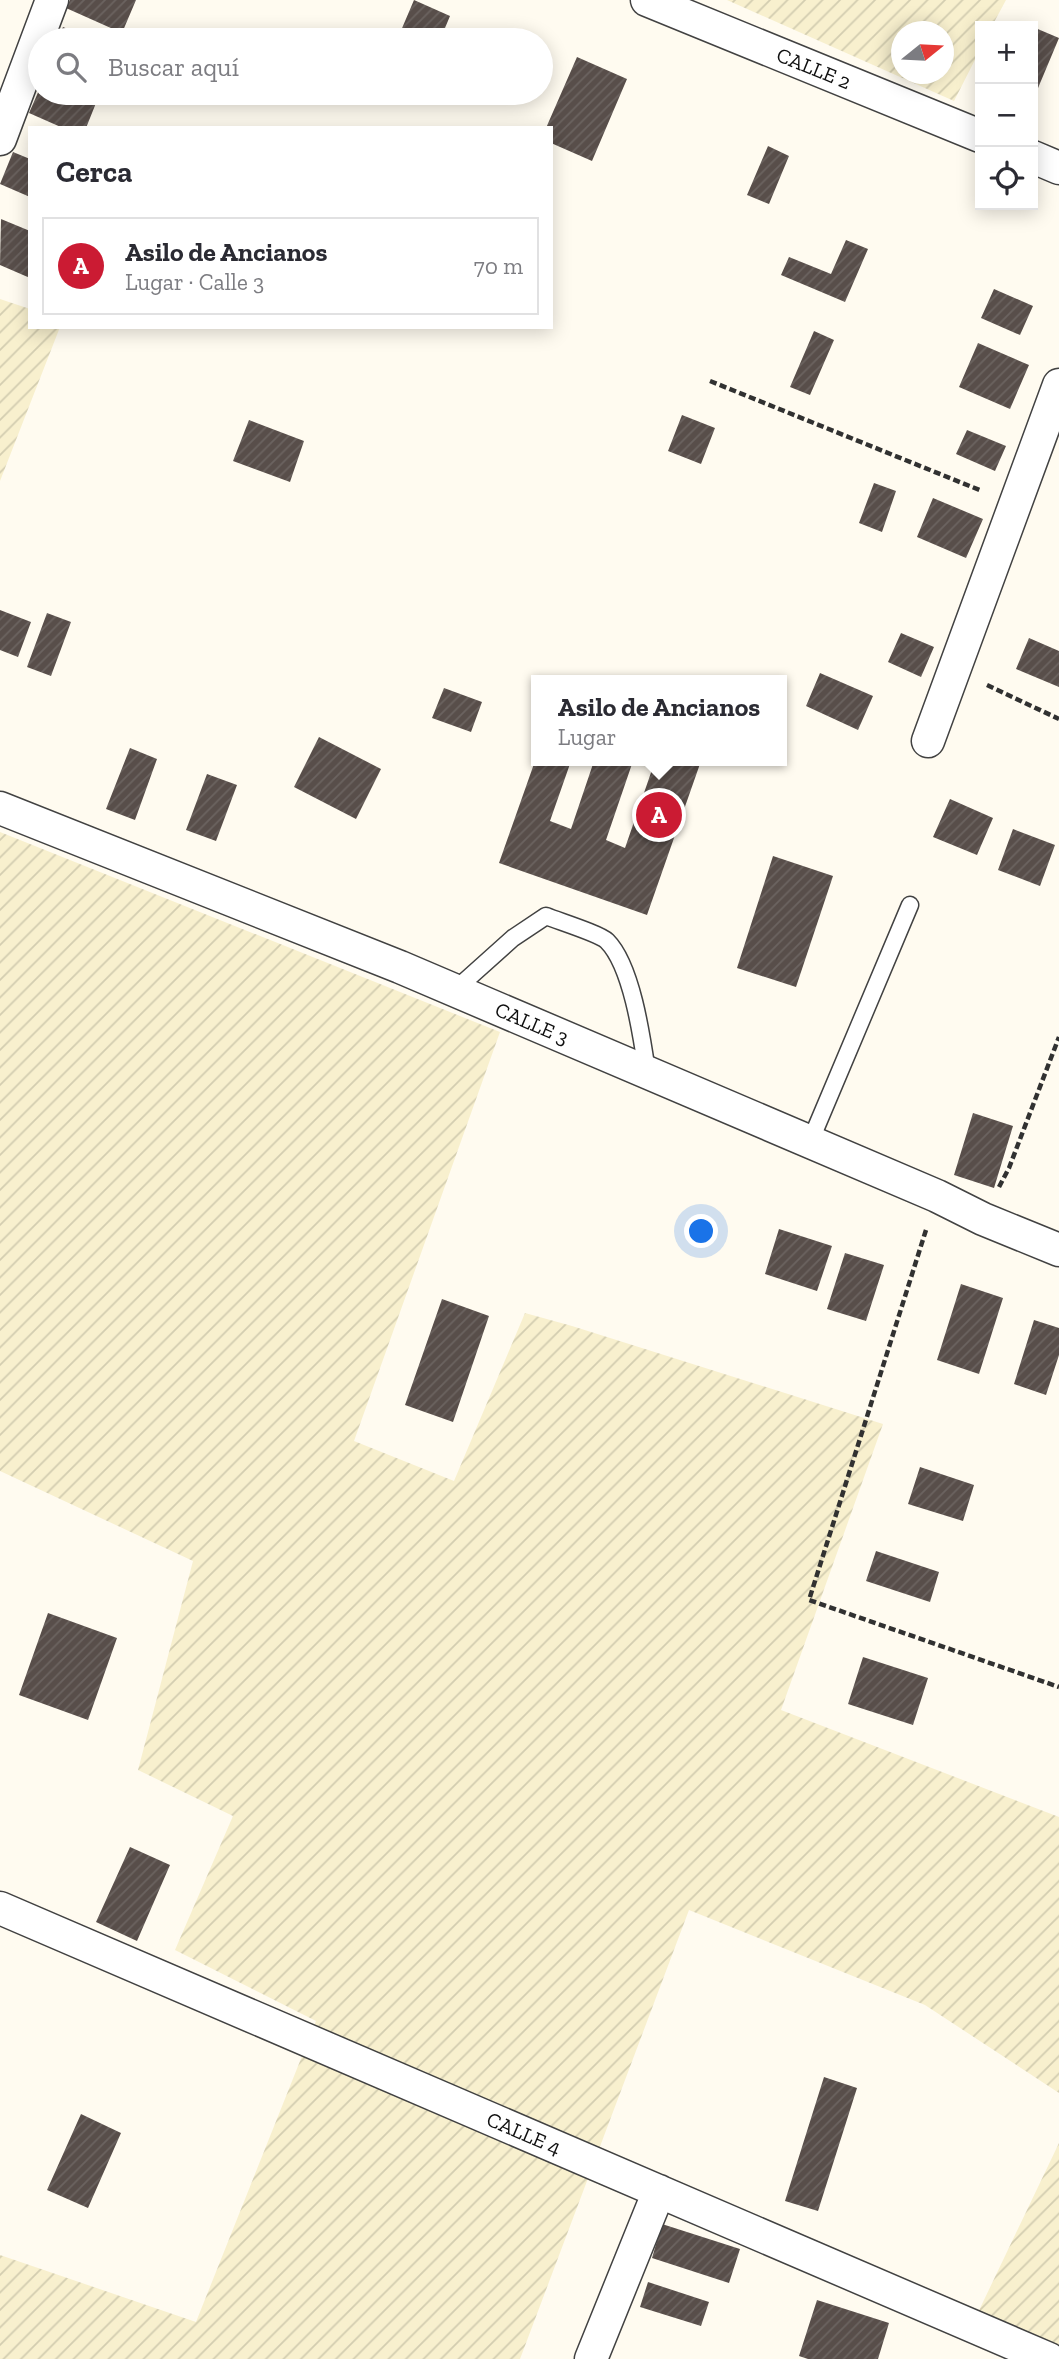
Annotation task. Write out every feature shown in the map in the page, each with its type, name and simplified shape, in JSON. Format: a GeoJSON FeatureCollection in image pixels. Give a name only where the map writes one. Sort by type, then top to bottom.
{"type":"FeatureCollection","features":[{"type":"Feature","properties":{"kind":"street"},"geometry":{"type":"LineString","coordinates":[[42,28],[52,0]]}},
{"type":"Feature","properties":{"kind":"street","name":"CALLE 2"},"geometry":{"type":"LineString","coordinates":[[647,0],[975,134]]}},
{"type":"Feature","properties":{"kind":"street"},"geometry":{"type":"LineString","coordinates":[[0,139],[28,64]]}},
{"type":"Feature","properties":{"kind":"street"},"geometry":{"type":"LineString","coordinates":[[1038,159],[1059,168]]}},
{"type":"Feature","properties":{"kind":"street"},"geometry":{"type":"LineString","coordinates":[[928,741],[1059,385]]}},
{"type":"Feature","properties":{"kind":"street","name":"CALLE 3"},"geometry":{"type":"LineString","coordinates":[[0,808],[455,990],[1059,1250]]}},
{"type":"Feature","properties":{"kind":"street","name":"CALLE 4"},"geometry":{"type":"LineString","coordinates":[[0,1908],[1049,2359]]}},
{"type":"Feature","properties":{"kind":"street"},"geometry":{"type":"LineString","coordinates":[[591,2359],[659,2191]]}},
{"type":"Feature","properties":{"kind":"lane"},"geometry":{"type":"LineString","coordinates":[[810,1142],[910,905]]}},
{"type":"Feature","properties":{"kind":"lane"},"geometry":{"type":"LineString","coordinates":[[455,990],[513,939],[546,916],[606,940],[621,965],[639,1014],[647,1072]]}},
{"type":"Feature","properties":{"kind":"path"},"geometry":{"type":"LineString","coordinates":[[710,381],[1015,504]]}},
{"type":"Feature","properties":{"kind":"path"},"geometry":{"type":"LineString","coordinates":[[954,669],[1059,719]]}},
{"type":"Feature","properties":{"kind":"path"},"geometry":{"type":"LineString","coordinates":[[983,1219],[1009,1168],[1059,1037]]}},
{"type":"Feature","properties":{"kind":"path"},"geometry":{"type":"LineString","coordinates":[[937,1196],[809,1600],[1059,1687]]}},
{"type":"Feature","properties":{"kind":"shaded area"},"geometry":{"type":"Polygon","coordinates":[[[727,0],[1006,0],[995,21],[975,21],[975,60],[954,101],[916,84],[954,84],[954,21],[891,21],[891,73],[727,0]]]}},
{"type":"Feature","properties":{"kind":"shaded area"},"geometry":{"type":"Polygon","coordinates":[[[0,299],[28,308],[28,329],[59,329],[0,481],[0,299]]]}},
{"type":"Feature","properties":{"kind":"shaded area"},"geometry":{"type":"Polygon","coordinates":[[[0,832],[500,1032],[354,1441],[454,1481],[525,1313],[883,1424],[781,1710],[1059,1817],[1059,2093],[925,2005],[689,1910],[520,2359],[0,2359],[0,2255],[196,2322],[316,2021],[175,1950],[233,1816],[138,1770],[193,1561],[0,1471],[0,832]]]}},
{"type":"Feature","properties":{"kind":"shaded area"},"geometry":{"type":"Polygon","coordinates":[[[1059,2143],[1059,2359],[973,2323],[1059,2143]]]}},
{"type":"Feature","properties":{"kind":"building"},"geometry":{"type":"Polygon","coordinates":[[[70,0],[136,0],[124,28],[111,28],[66,8],[70,0]]]}},
{"type":"Feature","properties":{"kind":"building"},"geometry":{"type":"Polygon","coordinates":[[[414,0],[450,16],[445,28],[402,28],[414,0]]]}},
{"type":"Feature","properties":{"kind":"building"},"geometry":{"type":"Polygon","coordinates":[[[1038,29],[1059,38],[1038,88],[1038,29]]]}},
{"type":"Feature","properties":{"kind":"building"},"geometry":{"type":"Polygon","coordinates":[[[577,57],[627,79],[592,161],[553,144],[553,126],[547,126],[577,57]]]}},
{"type":"Feature","properties":{"kind":"building"},"geometry":{"type":"Polygon","coordinates":[[[33,105],[95,105],[87,126],[58,126],[29,113],[33,105]]]}},
{"type":"Feature","properties":{"kind":"building"},"geometry":{"type":"Polygon","coordinates":[[[768,146],[789,156],[769,204],[747,195],[768,146]]]}},
{"type":"Feature","properties":{"kind":"building"},"geometry":{"type":"Polygon","coordinates":[[[13,152],[28,158],[28,196],[0,184],[13,152]]]}},
{"type":"Feature","properties":{"kind":"building"},"geometry":{"type":"Polygon","coordinates":[[[1,219],[28,230],[28,277],[0,265],[1,219]]]}},
{"type":"Feature","properties":{"kind":"building"},"geometry":{"type":"Polygon","coordinates":[[[846,240],[868,249],[845,302],[781,275],[789,257],[831,274],[846,240]]]}},
{"type":"Feature","properties":{"kind":"building"},"geometry":{"type":"Polygon","coordinates":[[[994,289],[1033,306],[1020,335],[981,318],[994,289]]]}},
{"type":"Feature","properties":{"kind":"building"},"geometry":{"type":"Polygon","coordinates":[[[814,331],[834,340],[810,395],[790,387],[814,331]]]}},
{"type":"Feature","properties":{"kind":"building"},"geometry":{"type":"Polygon","coordinates":[[[978,343],[1029,365],[1010,409],[959,387],[978,343]]]}},
{"type":"Feature","properties":{"kind":"building"},"geometry":{"type":"Polygon","coordinates":[[[682,415],[715,428],[701,464],[668,451],[682,415]]]}},
{"type":"Feature","properties":{"kind":"building"},"geometry":{"type":"Polygon","coordinates":[[[249,420],[304,441],[290,482],[233,461],[249,420]]]}},
{"type":"Feature","properties":{"kind":"building"},"geometry":{"type":"Polygon","coordinates":[[[967,430],[1006,446],[995,471],[956,454],[967,430]]]}},
{"type":"Feature","properties":{"kind":"building"},"geometry":{"type":"Polygon","coordinates":[[[874,483],[896,491],[882,532],[859,523],[874,483]]]}},
{"type":"Feature","properties":{"kind":"building"},"geometry":{"type":"Polygon","coordinates":[[[933,498],[983,519],[966,558],[917,537],[933,498]]]}},
{"type":"Feature","properties":{"kind":"building"},"geometry":{"type":"Polygon","coordinates":[[[0,610],[31,622],[18,657],[0,650],[0,610]]]}},
{"type":"Feature","properties":{"kind":"building"},"geometry":{"type":"Polygon","coordinates":[[[47,613],[71,622],[51,676],[27,667],[47,613]]]}},
{"type":"Feature","properties":{"kind":"building"},"geometry":{"type":"Polygon","coordinates":[[[901,633],[934,647],[921,677],[888,662],[901,633]]]}},
{"type":"Feature","properties":{"kind":"building"},"geometry":{"type":"Polygon","coordinates":[[[1029,638],[1059,651],[1059,687],[1016,669],[1029,638]]]}},
{"type":"Feature","properties":{"kind":"building"},"geometry":{"type":"Polygon","coordinates":[[[820,673],[873,696],[858,730],[806,706],[820,673]]]}},
{"type":"Feature","properties":{"kind":"building"},"geometry":{"type":"Polygon","coordinates":[[[444,688],[482,702],[471,732],[432,718],[444,688]]]}},
{"type":"Feature","properties":{"kind":"building"},"geometry":{"type":"Polygon","coordinates":[[[319,737],[381,769],[356,819],[294,787],[319,737]]]}},
{"type":"Feature","properties":{"kind":"building"},"geometry":{"type":"Polygon","coordinates":[[[130,748],[157,759],[135,820],[106,809],[130,748]]]}},
{"type":"Feature","properties":{"kind":"building"},"geometry":{"type":"Polygon","coordinates":[[[533,766],[569,766],[550,821],[571,829],[592,766],[631,766],[606,840],[625,848],[653,766],[699,766],[647,915],[499,863],[533,766]]]}},
{"type":"Feature","properties":{"kind":"building"},"geometry":{"type":"Polygon","coordinates":[[[207,774],[237,785],[216,841],[186,830],[207,774]]]}},
{"type":"Feature","properties":{"kind":"building"},"geometry":{"type":"Polygon","coordinates":[[[950,799],[993,818],[977,855],[933,837],[950,799]]]}},
{"type":"Feature","properties":{"kind":"building"},"geometry":{"type":"Polygon","coordinates":[[[1013,829],[1055,845],[1040,886],[998,870],[1013,829]]]}},
{"type":"Feature","properties":{"kind":"building"},"geometry":{"type":"Polygon","coordinates":[[[773,856],[833,876],[796,987],[737,968],[773,856]]]}},
{"type":"Feature","properties":{"kind":"building"},"geometry":{"type":"Polygon","coordinates":[[[973,1113],[1013,1126],[994,1188],[954,1175],[973,1113]]]}},
{"type":"Feature","properties":{"kind":"building"},"geometry":{"type":"Polygon","coordinates":[[[779,1229],[832,1246],[817,1291],[765,1274],[779,1229]]]}},
{"type":"Feature","properties":{"kind":"building"},"geometry":{"type":"Polygon","coordinates":[[[845,1253],[884,1265],[866,1321],[827,1309],[845,1253]]]}},
{"type":"Feature","properties":{"kind":"building"},"geometry":{"type":"Polygon","coordinates":[[[961,1284],[1003,1298],[979,1374],[937,1360],[961,1284]]]}},
{"type":"Feature","properties":{"kind":"building"},"geometry":{"type":"Polygon","coordinates":[[[442,1299],[489,1316],[453,1422],[405,1405],[442,1299]]]}},
{"type":"Feature","properties":{"kind":"building"},"geometry":{"type":"Polygon","coordinates":[[[1034,1320],[1059,1328],[1059,1355],[1046,1395],[1014,1384],[1034,1320]]]}},
{"type":"Feature","properties":{"kind":"building"},"geometry":{"type":"Polygon","coordinates":[[[920,1467],[974,1485],[963,1521],[908,1504],[920,1467]]]}},
{"type":"Feature","properties":{"kind":"building"},"geometry":{"type":"Polygon","coordinates":[[[876,1551],[939,1572],[930,1602],[866,1581],[876,1551]]]}},
{"type":"Feature","properties":{"kind":"building"},"geometry":{"type":"Polygon","coordinates":[[[48,1613],[117,1638],[88,1720],[19,1695],[48,1613]]]}},
{"type":"Feature","properties":{"kind":"building"},"geometry":{"type":"Polygon","coordinates":[[[863,1657],[928,1678],[913,1725],[848,1704],[863,1657]]]}},
{"type":"Feature","properties":{"kind":"building"},"geometry":{"type":"Polygon","coordinates":[[[130,1847],[170,1865],[137,1941],[96,1922],[130,1847]]]}},
{"type":"Feature","properties":{"kind":"building"},"geometry":{"type":"Polygon","coordinates":[[[824,2077],[857,2088],[818,2211],[785,2201],[824,2077]]]}},
{"type":"Feature","properties":{"kind":"building"},"geometry":{"type":"Polygon","coordinates":[[[81,2114],[121,2133],[88,2208],[47,2190],[81,2114]]]}},
{"type":"Feature","properties":{"kind":"building"},"geometry":{"type":"Polygon","coordinates":[[[662,2224],[740,2249],[729,2283],[652,2258],[662,2224]]]}},
{"type":"Feature","properties":{"kind":"building"},"geometry":{"type":"Polygon","coordinates":[[[648,2282],[709,2302],[701,2326],[640,2307],[648,2282]]]}},
{"type":"Feature","properties":{"kind":"building"},"geometry":{"type":"Polygon","coordinates":[[[817,2300],[889,2323],[878,2359],[808,2359],[799,2356],[817,2300]]]}},
{"type":"Feature","properties":{"kind":"place","name":"Asilo de Ancianos"},"geometry":{"type":"Point","coordinates":[659,815]}}]}
